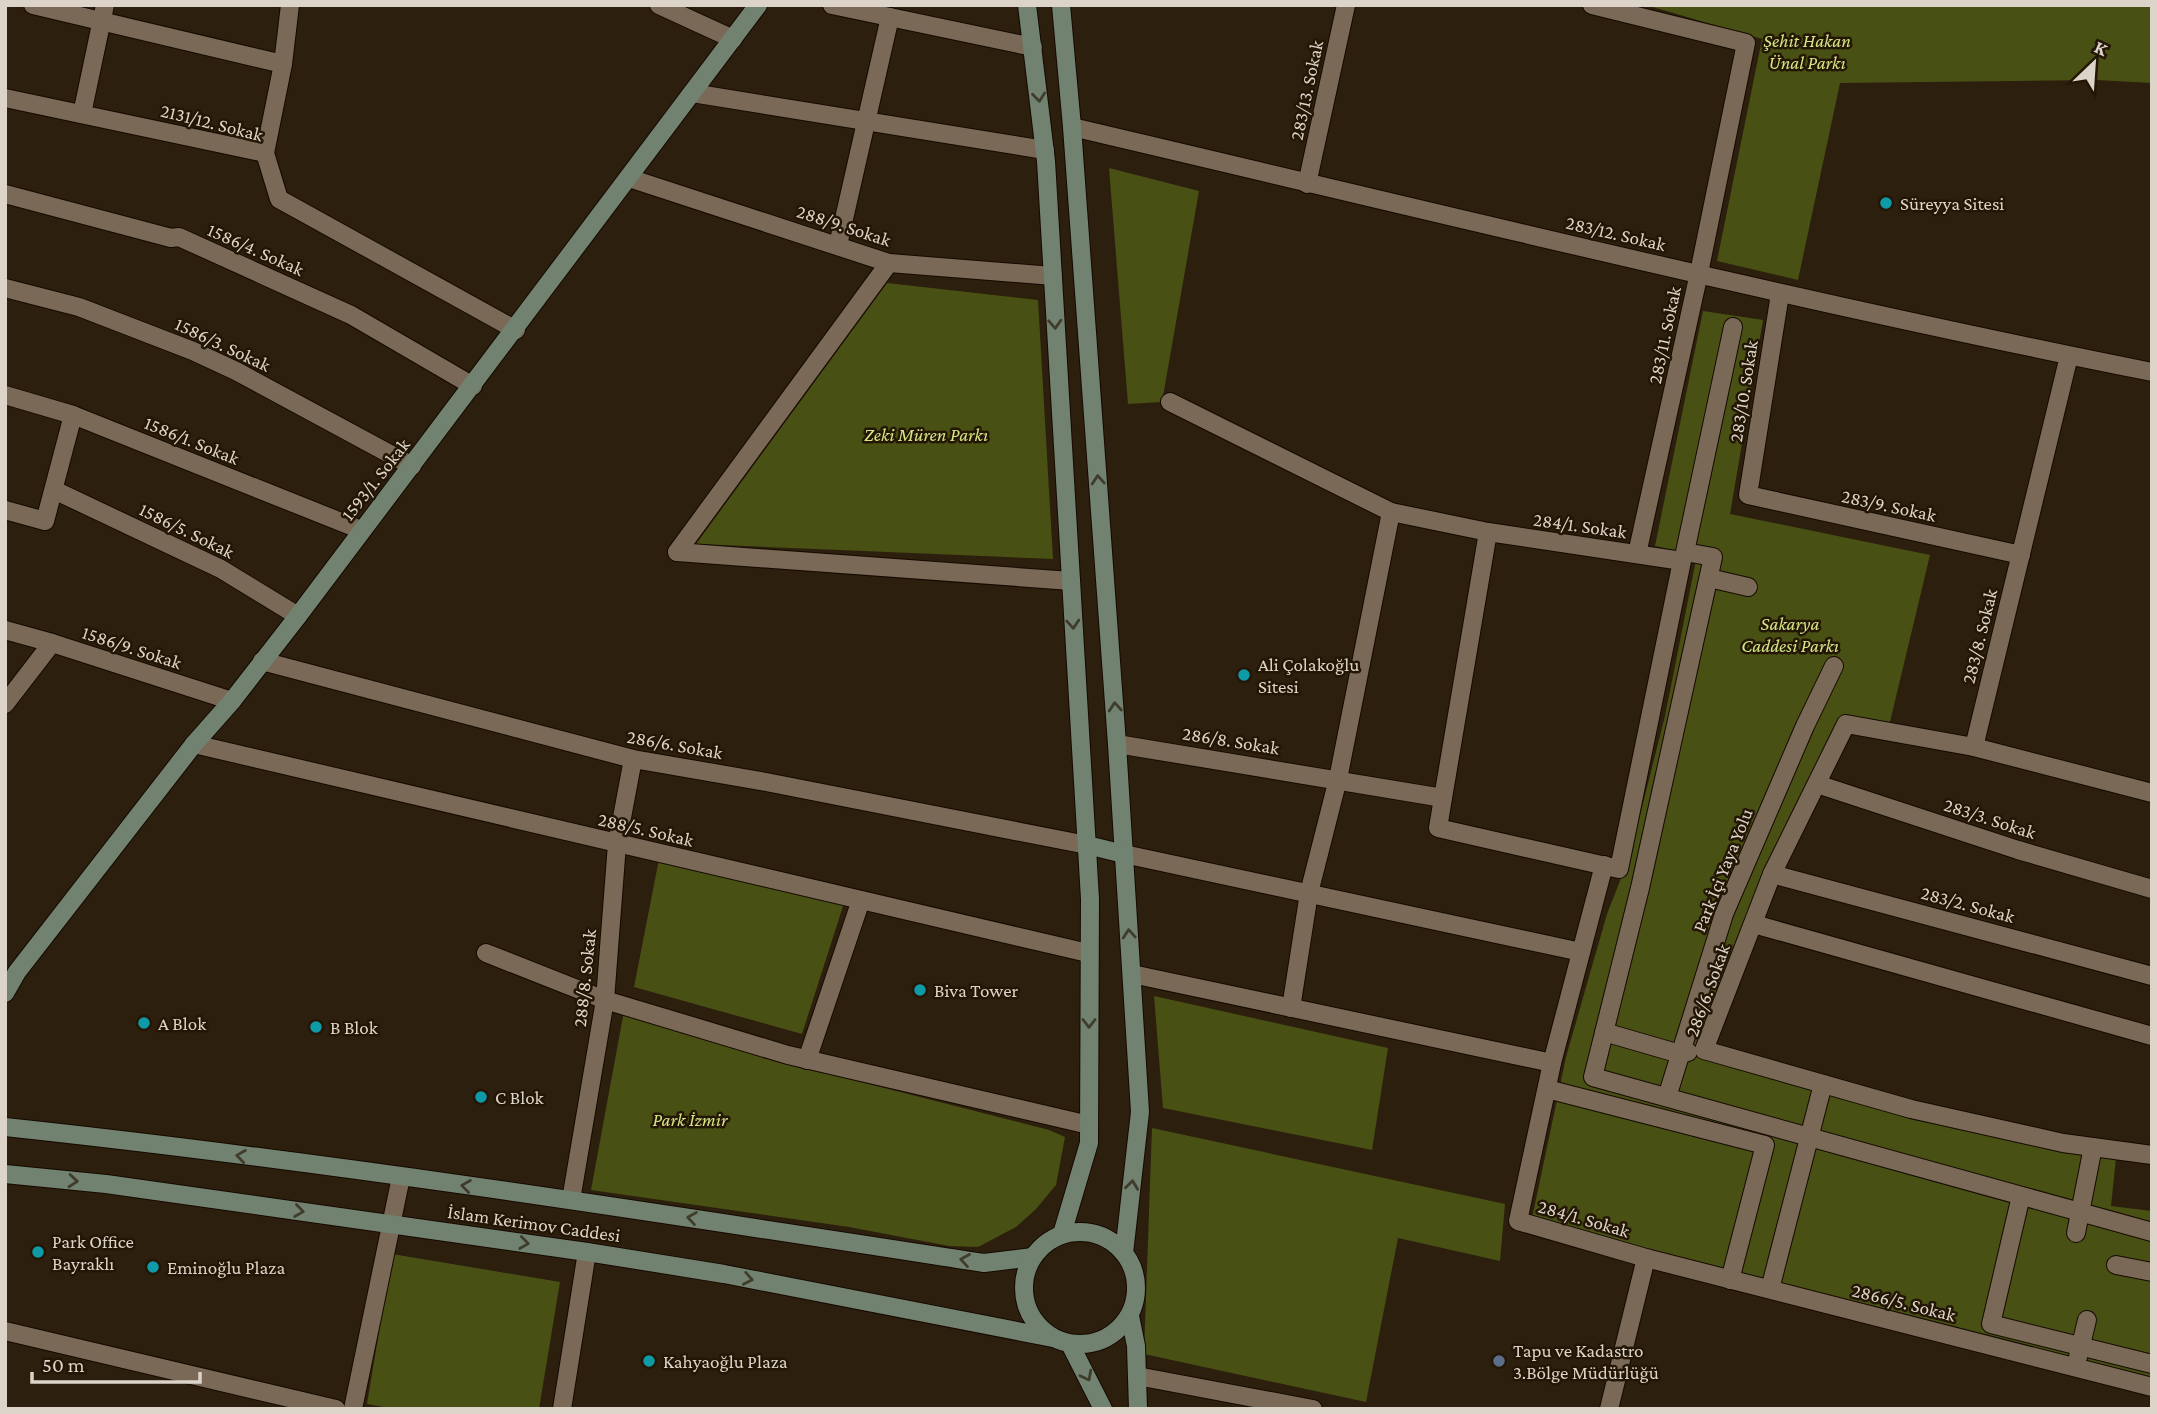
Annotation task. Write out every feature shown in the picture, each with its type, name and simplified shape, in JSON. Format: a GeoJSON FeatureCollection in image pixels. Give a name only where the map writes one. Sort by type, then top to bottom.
{"type":"FeatureCollection","features":[{"type":"Feature","properties":{"kind":"main road","name":"1593/1. Sokak"},"geometry":{"type":"LineString","coordinates":[[5,993],[11,976],[298,616],[516,330],[758,5]]}},
{"type":"Feature","properties":{"kind":"main road"},"geometry":{"type":"LineString","coordinates":[[1027,5],[1045,150],[1090,899],[1089,1143],[1062,1234]]}},
{"type":"Feature","properties":{"kind":"main road"},"geometry":{"type":"LineString","coordinates":[[1061,5],[1117,744],[1140,1112],[1124,1253]]}},
{"type":"Feature","properties":{"kind":"main road"},"geometry":{"type":"LineString","coordinates":[[1087,845],[1124,854]]}},
{"type":"Feature","properties":{"kind":"main road","name":"İslam Kerimov Caddesi"},"geometry":{"type":"LineString","coordinates":[[5,1126],[571,1200],[984,1263],[1033,1257]]}},
{"type":"Feature","properties":{"kind":"main road","name":"İslam Kerimov Caddesi"},"geometry":{"type":"LineString","coordinates":[[5,1174],[106,1184],[587,1252],[724,1275],[1062,1341]]}},
{"type":"Feature","properties":{"kind":"main road"},"geometry":{"type":"LineString","coordinates":[[1062,1341],[1088,1344],[1105,1339],[1119,1329],[1130,1316],[1137,1294],[1135,1272],[1124,1253],[1112,1241],[1096,1234],[1079,1231],[1062,1234],[1046,1243],[1033,1257],[1025,1274],[1024,1293],[1028,1311],[1039,1326],[1062,1341],[1103,1409]]}},
{"type":"Feature","properties":{"kind":"main road"},"geometry":{"type":"LineString","coordinates":[[1130,1316],[1136,1346],[1138,1409]]}},
{"type":"Feature","properties":{"kind":"street"},"geometry":{"type":"LineString","coordinates":[[33,5],[104,14],[283,64]]}},
{"type":"Feature","properties":{"kind":"street"},"geometry":{"type":"LineString","coordinates":[[265,153],[283,64],[290,5]]}},
{"type":"Feature","properties":{"kind":"street"},"geometry":{"type":"LineString","coordinates":[[659,5],[733,39]]}},
{"type":"Feature","properties":{"kind":"street"},"geometry":{"type":"LineString","coordinates":[[832,5],[1033,47]]}},
{"type":"Feature","properties":{"kind":"street","name":"283/13. Sokak"},"geometry":{"type":"LineString","coordinates":[[1307,184],[1346,5]]}},
{"type":"Feature","properties":{"kind":"street","name":"283/11. Sokak"},"geometry":{"type":"LineString","coordinates":[[1592,5],[1746,43],[1637,554]]}},
{"type":"Feature","properties":{"kind":"street"},"geometry":{"type":"LineString","coordinates":[[82,114],[104,14]]}},
{"type":"Feature","properties":{"kind":"street"},"geometry":{"type":"LineString","coordinates":[[838,245],[890,18]]}},
{"type":"Feature","properties":{"kind":"street"},"geometry":{"type":"LineString","coordinates":[[692,93],[1045,150]]}},
{"type":"Feature","properties":{"kind":"street","name":"2131/12. Sokak"},"geometry":{"type":"LineString","coordinates":[[5,98],[265,153],[279,199],[516,330]]}},
{"type":"Feature","properties":{"kind":"street","name":"283/12. Sokak"},"geometry":{"type":"LineString","coordinates":[[1072,127],[1780,293],[2152,372]]}},
{"type":"Feature","properties":{"kind":"street","name":"288/9. Sokak"},"geometry":{"type":"LineString","coordinates":[[629,178],[889,263],[1053,276]]}},
{"type":"Feature","properties":{"kind":"street","name":"1586/4. Sokak"},"geometry":{"type":"LineString","coordinates":[[5,194],[171,239],[179,237],[351,315],[473,386]]}},
{"type":"Feature","properties":{"kind":"street"},"geometry":{"type":"LineString","coordinates":[[889,263],[677,552],[1071,581]]}},
{"type":"Feature","properties":{"kind":"street","name":"1586/3. Sokak"},"geometry":{"type":"LineString","coordinates":[[5,288],[79,307],[193,352],[236,371],[412,466]]}},
{"type":"Feature","properties":{"kind":"street","name":"283/10. Sokak"},"geometry":{"type":"LineString","coordinates":[[1748,495],[1780,293]]}},
{"type":"Feature","properties":{"kind":"street"},"geometry":{"type":"LineString","coordinates":[[1733,327],[1685,552],[1713,556],[1709,578],[1640,888],[1593,1077],[2152,1232]]}},
{"type":"Feature","properties":{"kind":"street","name":"283/8. Sokak"},"geometry":{"type":"LineString","coordinates":[[1974,747],[2069,356]]}},
{"type":"Feature","properties":{"kind":"street","name":"1586/1. Sokak"},"geometry":{"type":"LineString","coordinates":[[5,395],[73,415],[361,530]]}},
{"type":"Feature","properties":{"kind":"street","name":"284/1. Sokak"},"geometry":{"type":"LineString","coordinates":[[1170,402],[1391,512],[1488,532],[1682,561],[1619,869],[1604,865]]}},
{"type":"Feature","properties":{"kind":"street"},"geometry":{"type":"LineString","coordinates":[[5,510],[45,520],[73,415]]}},
{"type":"Feature","properties":{"kind":"street","name":"1586/5. Sokak"},"geometry":{"type":"LineString","coordinates":[[54,490],[221,569],[298,616]]}},
{"type":"Feature","properties":{"kind":"street","name":"283/9. Sokak"},"geometry":{"type":"LineString","coordinates":[[1748,495],[2021,555]]}},
{"type":"Feature","properties":{"kind":"street"},"geometry":{"type":"LineString","coordinates":[[1291,1008],[1309,893],[1338,779],[1391,512]]}},
{"type":"Feature","properties":{"kind":"street"},"geometry":{"type":"LineString","coordinates":[[1132,974],[1552,1063],[1604,865],[1438,828],[1488,532]]}},
{"type":"Feature","properties":{"kind":"street"},"geometry":{"type":"LineString","coordinates":[[1709,578],[1748,587]]}},
{"type":"Feature","properties":{"kind":"street"},"geometry":{"type":"LineString","coordinates":[[5,630],[52,643]]}},
{"type":"Feature","properties":{"kind":"street","name":"1586/9. Sokak"},"geometry":{"type":"LineString","coordinates":[[5,704],[52,643],[232,701]]}},
{"type":"Feature","properties":{"kind":"street","name":"286/6. Sokak"},"geometry":{"type":"LineString","coordinates":[[262,661],[633,760],[766,782],[1087,845]]}},
{"type":"Feature","properties":{"kind":"street","name":"Park İçi Yaya Yolu"},"geometry":{"type":"LineString","coordinates":[[1667,1097],[1724,914],[1805,726],[1834,666]]}},
{"type":"Feature","properties":{"kind":"street","name":"286/6. Sokak"},"geometry":{"type":"LineString","coordinates":[[1974,747],[1846,724],[1772,873],[1704,1049],[1911,1110],[2063,1143],[2152,1155]]}},
{"type":"Feature","properties":{"kind":"street","name":"288/5. Sokak"},"geometry":{"type":"LineString","coordinates":[[194,744],[1088,953]]}},
{"type":"Feature","properties":{"kind":"street","name":"286/8. Sokak"},"geometry":{"type":"LineString","coordinates":[[1117,744],[1443,798]]}},
{"type":"Feature","properties":{"kind":"street"},"geometry":{"type":"LineString","coordinates":[[1974,747],[2152,793]]}},
{"type":"Feature","properties":{"kind":"street","name":"288/8. Sokak"},"geometry":{"type":"LineString","coordinates":[[571,1200],[605,1000],[617,844],[633,760]]}},
{"type":"Feature","properties":{"kind":"street","name":"283/3. Sokak"},"geometry":{"type":"LineString","coordinates":[[1817,784],[2018,850],[2152,889]]}},
{"type":"Feature","properties":{"kind":"street"},"geometry":{"type":"LineString","coordinates":[[1124,854],[1581,952]]}},
{"type":"Feature","properties":{"kind":"street","name":"283/2. Sokak"},"geometry":{"type":"LineString","coordinates":[[1772,873],[2152,976]]}},
{"type":"Feature","properties":{"kind":"street"},"geometry":{"type":"LineString","coordinates":[[807,1060],[861,900]]}},
{"type":"Feature","properties":{"kind":"street"},"geometry":{"type":"LineString","coordinates":[[1754,924],[2152,1036]]}},
{"type":"Feature","properties":{"kind":"street"},"geometry":{"type":"LineString","coordinates":[[486,953],[605,1000],[807,1060],[1089,1125]]}},
{"type":"Feature","properties":{"kind":"street"},"geometry":{"type":"LineString","coordinates":[[1604,1032],[1680,1054],[1704,1049]]}},
{"type":"Feature","properties":{"kind":"street","name":"284/1. Sokak"},"geometry":{"type":"LineString","coordinates":[[1552,1063],[1517,1221],[1646,1258],[1609,1409]]}},
{"type":"Feature","properties":{"kind":"street"},"geometry":{"type":"LineString","coordinates":[[1770,1289],[1823,1084]]}},
{"type":"Feature","properties":{"kind":"street"},"geometry":{"type":"LineString","coordinates":[[1547,1088],[1765,1146],[1730,1280]]}},
{"type":"Feature","properties":{"kind":"street"},"geometry":{"type":"LineString","coordinates":[[2076,1233],[2093,1147]]}},
{"type":"Feature","properties":{"kind":"street"},"geometry":{"type":"LineString","coordinates":[[353,1409],[401,1177]]}},
{"type":"Feature","properties":{"kind":"street"},"geometry":{"type":"LineString","coordinates":[[2021,1196],[1991,1324],[2152,1364]]}},
{"type":"Feature","properties":{"kind":"street"},"geometry":{"type":"LineString","coordinates":[[562,1409],[587,1252]]}},
{"type":"Feature","properties":{"kind":"street","name":"2866/5. Sokak"},"geometry":{"type":"LineString","coordinates":[[1646,1258],[2152,1387]]}},
{"type":"Feature","properties":{"kind":"street"},"geometry":{"type":"LineString","coordinates":[[2116,1265],[2152,1272]]}},
{"type":"Feature","properties":{"kind":"street"},"geometry":{"type":"LineString","coordinates":[[2076,1368],[2087,1320]]}},
{"type":"Feature","properties":{"kind":"street"},"geometry":{"type":"LineString","coordinates":[[5,1331],[336,1409]]}},
{"type":"Feature","properties":{"kind":"street"},"geometry":{"type":"LineString","coordinates":[[1138,1376],[1313,1409]]}},
{"type":"Feature","properties":{"kind":"green space","name":"Şehit Hakan Ünal Parkı"},"geometry":{"type":"Polygon","coordinates":[[[1646,5],[2152,5],[2152,83],[2096,80],[1840,83],[1798,280],[1717,261],[1762,39],[1646,5]]]}},
{"type":"Feature","properties":{"kind":"green space"},"geometry":{"type":"Polygon","coordinates":[[[1109,168],[1199,191],[1162,402],[1128,404],[1109,168]]]}},
{"type":"Feature","properties":{"kind":"green space","name":"Zeki Müren Parkı"},"geometry":{"type":"Polygon","coordinates":[[[887,283],[1038,300],[1053,559],[696,544],[887,283]]]}},
{"type":"Feature","properties":{"kind":"green space","name":"Sakarya Caddesi Parkı"},"geometry":{"type":"Polygon","coordinates":[[[1703,311],[1763,320],[1730,514],[1930,555],[1889,726],[1845,724],[1694,1053],[1914,1120],[2116,1158],[2111,1206],[2152,1211],[2152,1387],[1531,1223],[1566,1057],[1607,914],[1630,855],[1665,716],[1697,555],[1655,546],[1703,311]]]}},
{"type":"Feature","properties":{"kind":"green space"},"geometry":{"type":"Polygon","coordinates":[[[659,859],[844,903],[802,1034],[634,987],[659,859]]]}},
{"type":"Feature","properties":{"kind":"green space"},"geometry":{"type":"Polygon","coordinates":[[[1154,996],[1388,1048],[1372,1150],[1163,1108],[1154,996]]]}},
{"type":"Feature","properties":{"kind":"green space","name":"Park İzmir"},"geometry":{"type":"Polygon","coordinates":[[[624,1011],[700,1032],[767,1058],[1049,1130],[1065,1137],[1056,1185],[1016,1227],[978,1247],[949,1246],[849,1227],[591,1190],[624,1011]]]}},
{"type":"Feature","properties":{"kind":"green space"},"geometry":{"type":"Polygon","coordinates":[[[1152,1128],[1505,1204],[1500,1261],[1398,1238],[1366,1402],[1144,1354],[1152,1128]]]}},
{"type":"Feature","properties":{"kind":"green space"},"geometry":{"type":"Polygon","coordinates":[[[392,1254],[560,1282],[539,1409],[395,1409],[367,1404],[392,1254]]]}},
{"type":"Feature","properties":{"kind":"place","name":"Süreyya Sitesi"},"geometry":{"type":"Point","coordinates":[1886,203]}},
{"type":"Feature","properties":{"kind":"place","name":"Ali Çolakoğlu Sitesi"},"geometry":{"type":"Point","coordinates":[1244,675]}},
{"type":"Feature","properties":{"kind":"place","name":"Biva Tower"},"geometry":{"type":"Point","coordinates":[920,990]}},
{"type":"Feature","properties":{"kind":"place","name":"A Blok"},"geometry":{"type":"Point","coordinates":[144,1023]}},
{"type":"Feature","properties":{"kind":"place","name":"B Blok"},"geometry":{"type":"Point","coordinates":[316,1027]}},
{"type":"Feature","properties":{"kind":"place","name":"C Blok"},"geometry":{"type":"Point","coordinates":[481,1097]}},
{"type":"Feature","properties":{"kind":"place","name":"Park Office Bayraklı"},"geometry":{"type":"Point","coordinates":[38,1252]}},
{"type":"Feature","properties":{"kind":"place","name":"Eminoğlu Plaza"},"geometry":{"type":"Point","coordinates":[153,1267]}},
{"type":"Feature","properties":{"kind":"place","name":"Kahyaoğlu Plaza"},"geometry":{"type":"Point","coordinates":[649,1361]}},
{"type":"Feature","properties":{"kind":"place","name":"Tapu ve Kadastro 3.Bölge Müdürlüğü"},"geometry":{"type":"Point","coordinates":[1499,1361]}}]}
